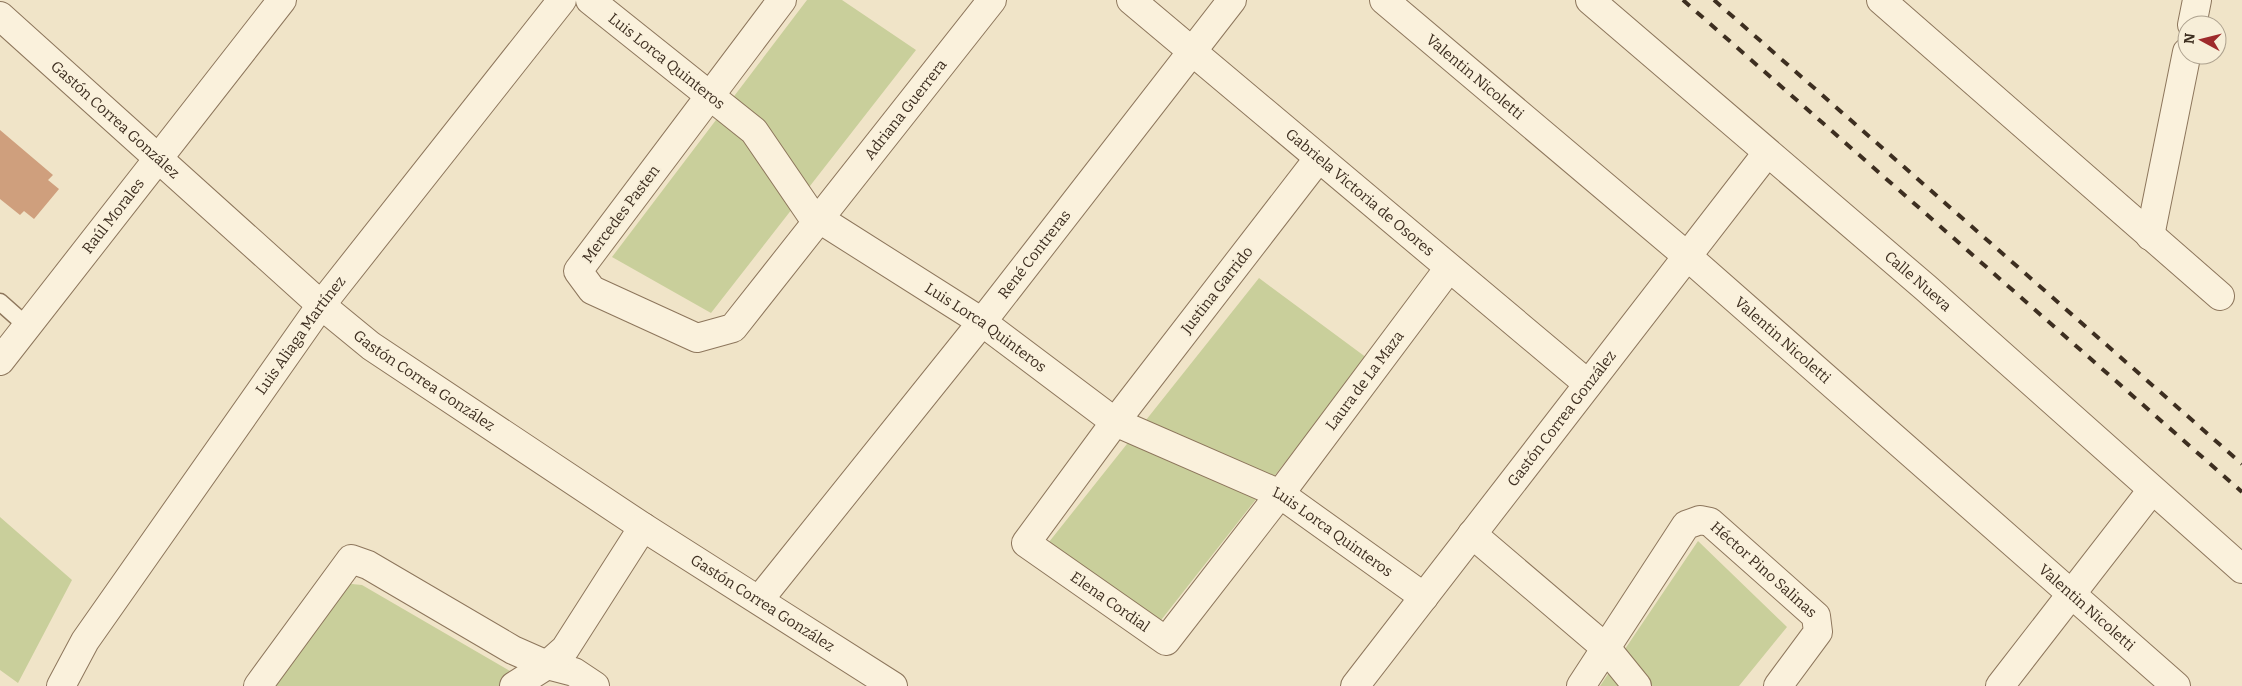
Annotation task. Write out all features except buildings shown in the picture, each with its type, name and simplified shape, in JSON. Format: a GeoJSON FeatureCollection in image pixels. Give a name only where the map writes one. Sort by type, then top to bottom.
{"type":"FeatureCollection","features":[{"type":"Feature","properties":{"kind":"street","name":"Raúl Morales"},"geometry":{"type":"LineString","coordinates":[[0,361],[282,0]]}},
{"type":"Feature","properties":{"kind":"street","name":"Luis Aliaga Martínez"},"geometry":{"type":"LineString","coordinates":[[61,686],[85,641],[321,305],[562,0]]}},
{"type":"Feature","properties":{"kind":"street","name":"Luis Lorca Quinteros"},"geometry":{"type":"LineString","coordinates":[[590,0],[754,131],[810,212],[982,322],[1115,422],[1280,494],[1424,597]]}},
{"type":"Feature","properties":{"kind":"street"},"geometry":{"type":"LineString","coordinates":[[710,96],[782,0]]}},
{"type":"Feature","properties":{"kind":"street","name":"Adriana Guerrera"},"geometry":{"type":"LineString","coordinates":[[820,219],[992,0]]}},
{"type":"Feature","properties":{"kind":"street","name":"Gabriela Victoria de Osores"},"geometry":{"type":"LineString","coordinates":[[1131,0],[1588,384]]}},
{"type":"Feature","properties":{"kind":"street","name":"René Contreras"},"geometry":{"type":"LineString","coordinates":[[759,600],[982,322],[1232,0]]}},
{"type":"Feature","properties":{"kind":"street","name":"Valentin Nicoletti"},"geometry":{"type":"LineString","coordinates":[[1384,0],[1686,256],[2176,686]]}},
{"type":"Feature","properties":{"kind":"street","name":"Calle Nueva"},"geometry":{"type":"LineString","coordinates":[[1590,0],[1926,288],[2242,569]]}},
{"type":"Feature","properties":{"kind":"street"},"geometry":{"type":"LineString","coordinates":[[1881,0],[2220,296]]}},
{"type":"Feature","properties":{"kind":"street"},"geometry":{"type":"LineString","coordinates":[[2194,15],[2197,0]]}},
{"type":"Feature","properties":{"kind":"street","name":"Gastón Correa González"},"geometry":{"type":"LineString","coordinates":[[0,16],[321,305],[371,346],[643,527],[893,686]]}},
{"type":"Feature","properties":{"kind":"street"},"geometry":{"type":"LineString","coordinates":[[2150,236],[2184,65]]}},
{"type":"Feature","properties":{"kind":"street","name":"Mercedes Pasten"},"geometry":{"type":"LineString","coordinates":[[710,96],[578,271],[592,290],[697,338],[733,328],[820,219]]}},
{"type":"Feature","properties":{"kind":"street","name":"Gastón Correa González"},"geometry":{"type":"LineString","coordinates":[[1355,686],[1767,153]]}},
{"type":"Feature","properties":{"kind":"street","name":"Justina Garrido"},"geometry":{"type":"LineString","coordinates":[[1115,422],[1318,159]]}},
{"type":"Feature","properties":{"kind":"street","name":"Laura de La Maza"},"geometry":{"type":"LineString","coordinates":[[1280,494],[1449,268]]}},
{"type":"Feature","properties":{"kind":"street","name":"Elena Cordial"},"geometry":{"type":"LineString","coordinates":[[1115,422],[1026,543],[1166,641],[1280,494]]}},
{"type":"Feature","properties":{"kind":"street"},"geometry":{"type":"LineString","coordinates":[[2000,686],[2152,490]]}},
{"type":"Feature","properties":{"kind":"street","name":"Héctor Pino Salinas"},"geometry":{"type":"LineString","coordinates":[[1607,649],[1686,525],[1700,520],[1710,522],[1816,616],[1818,632],[1778,686]]}},
{"type":"Feature","properties":{"kind":"street"},"geometry":{"type":"LineString","coordinates":[[514,686],[547,665],[564,649],[643,527]]}},
{"type":"Feature","properties":{"kind":"street"},"geometry":{"type":"LineString","coordinates":[[1472,534],[1607,649],[1638,686]]}},
{"type":"Feature","properties":{"kind":"street"},"geometry":{"type":"LineString","coordinates":[[258,686],[352,559],[368,565],[513,650],[547,665],[574,672],[595,686]]}},
{"type":"Feature","properties":{"kind":"street"},"geometry":{"type":"LineString","coordinates":[[1581,686],[1607,649]]}},
{"type":"Feature","properties":{"kind":"lane"},"geometry":{"type":"LineString","coordinates":[[0,302],[27,326]]}},
{"type":"Feature","properties":{"kind":"green space"},"geometry":{"type":"Polygon","coordinates":[[[807,0],[842,0],[916,50],[711,313],[612,257],[807,0]]]}},
{"type":"Feature","properties":{"kind":"green space"},"geometry":{"type":"Polygon","coordinates":[[[1259,278],[1367,358],[1158,624],[1049,542],[1259,278]]]}},
{"type":"Feature","properties":{"kind":"green space"},"geometry":{"type":"Polygon","coordinates":[[[0,517],[72,580],[18,683],[0,670],[0,517]]]}},
{"type":"Feature","properties":{"kind":"green space"},"geometry":{"type":"Polygon","coordinates":[[[1698,541],[1787,627],[1739,686],[1600,686],[1698,541]]]}},
{"type":"Feature","properties":{"kind":"green space"},"geometry":{"type":"Polygon","coordinates":[[[342,583],[362,585],[536,686],[271,686],[342,583]]]}},
{"type":"Feature","properties":{"kind":"railway"},"geometry":{"type":"LineString","coordinates":[[1683,0],[2242,492]]}},
{"type":"Feature","properties":{"kind":"railway"},"geometry":{"type":"LineString","coordinates":[[1714,0],[2242,464]]}}]}
